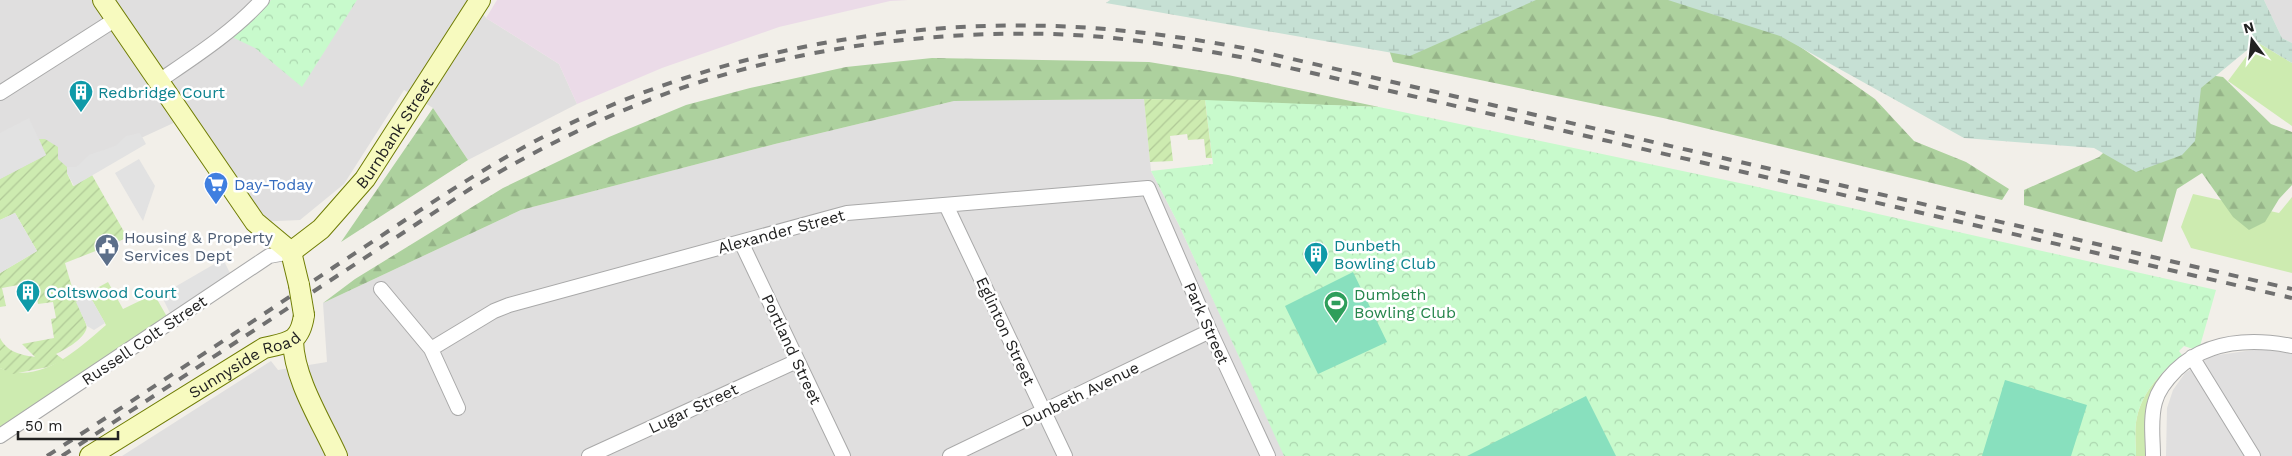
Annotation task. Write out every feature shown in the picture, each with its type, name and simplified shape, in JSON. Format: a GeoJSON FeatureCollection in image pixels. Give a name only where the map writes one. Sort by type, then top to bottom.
{"type":"FeatureCollection","features":[{"type":"Feature","properties":{"kind":"main road"},"geometry":{"type":"LineString","coordinates":[[103,0],[254,222],[291,252]]}},
{"type":"Feature","properties":{"kind":"main road","name":"Burnbank Street"},"geometry":{"type":"LineString","coordinates":[[291,252],[321,229],[365,179],[480,0]]}},
{"type":"Feature","properties":{"kind":"main road","name":"Sunnyside Road"},"geometry":{"type":"LineString","coordinates":[[90,456],[264,348],[293,342],[302,330],[304,315],[291,252]]}},
{"type":"Feature","properties":{"kind":"main road"},"geometry":{"type":"LineString","coordinates":[[293,342],[293,358],[298,373],[337,456]]}},
{"type":"Feature","properties":{"kind":"street"},"geometry":{"type":"LineString","coordinates":[[158,81],[194,57],[253,10],[262,0]]}},
{"type":"Feature","properties":{"kind":"street"},"geometry":{"type":"LineString","coordinates":[[0,93],[116,19]]}},
{"type":"Feature","properties":{"kind":"street","name":"Alexander Street"},"geometry":{"type":"LineString","coordinates":[[431,349],[494,311],[509,305],[847,213],[1148,188]]}},
{"type":"Feature","properties":{"kind":"street","name":"Park Street"},"geometry":{"type":"LineString","coordinates":[[1148,188],[1210,331],[1268,456]]}},
{"type":"Feature","properties":{"kind":"street","name":"Eglinton Street"},"geometry":{"type":"LineString","coordinates":[[946,205],[1065,456]]}},
{"type":"Feature","properties":{"kind":"street","name":"Portland Street"},"geometry":{"type":"LineString","coordinates":[[741,242],[843,456]]}},
{"type":"Feature","properties":{"kind":"street","name":"Russell Colt Street"},"geometry":{"type":"LineString","coordinates":[[0,436],[269,256],[291,252]]}},
{"type":"Feature","properties":{"kind":"street"},"geometry":{"type":"LineString","coordinates":[[381,289],[431,349],[458,408]]}},
{"type":"Feature","properties":{"kind":"street","name":"Dunbeth Avenue"},"geometry":{"type":"LineString","coordinates":[[950,456],[1210,331]]}},
{"type":"Feature","properties":{"kind":"street"},"geometry":{"type":"LineString","coordinates":[[2152,456],[2155,401],[2168,378],[2192,357],[2208,349],[2253,340],[2292,346]]}},
{"type":"Feature","properties":{"kind":"street"},"geometry":{"type":"LineString","coordinates":[[2192,357],[2253,456]]}},
{"type":"Feature","properties":{"kind":"street","name":"Lugar Street"},"geometry":{"type":"LineString","coordinates":[[589,456],[797,361]]}},
{"type":"Feature","properties":{"kind":"shaded area"},"geometry":{"type":"Polygon","coordinates":[[[0,0],[473,0],[486,18],[559,64],[577,104],[468,160],[433,108],[404,90],[344,184],[300,220],[255,222],[193,114],[0,203],[0,0]]]}},
{"type":"Feature","properties":{"kind":"shaded area"},"geometry":{"type":"Polygon","coordinates":[[[497,0],[908,0],[890,1],[779,27],[662,68],[577,104],[559,64],[486,18],[497,0]]]}},
{"type":"Feature","properties":{"kind":"shaded area"},"geometry":{"type":"Polygon","coordinates":[[[2264,0],[2292,0],[2292,43],[2282,38],[2264,0]]]}},
{"type":"Feature","properties":{"kind":"shaded area"},"geometry":{"type":"Polygon","coordinates":[[[1144,99],[1151,171],[1179,225],[1285,456],[122,456],[271,361],[278,370],[327,362],[323,303],[521,210],[775,144],[954,101],[1144,99]]]}},
{"type":"Feature","properties":{"kind":"shaded area"},"geometry":{"type":"Polygon","coordinates":[[[29,118],[46,155],[0,179],[0,133],[29,118]]]}},
{"type":"Feature","properties":{"kind":"shaded area"},"geometry":{"type":"Polygon","coordinates":[[[140,133],[146,144],[74,186],[67,173],[67,167],[76,167],[89,155],[115,146],[126,136],[140,133]]]}},
{"type":"Feature","properties":{"kind":"shaded area"},"geometry":{"type":"Polygon","coordinates":[[[139,159],[155,186],[143,221],[115,173],[139,159]]]}},
{"type":"Feature","properties":{"kind":"shaded area"},"geometry":{"type":"Polygon","coordinates":[[[15,213],[37,251],[0,273],[0,220],[15,213]]]}},
{"type":"Feature","properties":{"kind":"shaded area"},"geometry":{"type":"Polygon","coordinates":[[[223,259],[230,273],[170,313],[161,295],[223,259]]]}},
{"type":"Feature","properties":{"kind":"shaded area"},"geometry":{"type":"Polygon","coordinates":[[[88,293],[105,323],[94,330],[87,326],[76,302],[88,293]]]}},
{"type":"Feature","properties":{"kind":"shaded area"},"geometry":{"type":"Polygon","coordinates":[[[2260,349],[2292,353],[2292,456],[2166,456],[2167,408],[2173,390],[2185,373],[2211,356],[2260,349]]]}},
{"type":"Feature","properties":{"kind":"green space"},"geometry":{"type":"Polygon","coordinates":[[[271,0],[357,0],[302,87],[255,48],[232,37],[258,15],[271,0]]]}},
{"type":"Feature","properties":{"kind":"green space"},"geometry":{"type":"Polygon","coordinates":[[[1110,0],[1536,0],[1410,56],[1106,3],[1110,0]]]}},
{"type":"Feature","properties":{"kind":"green space"},"geometry":{"type":"Polygon","coordinates":[[[1433,0],[1713,0],[1782,34],[1875,99],[1914,141],[1966,162],[2009,189],[2002,200],[1663,118],[1393,62],[1384,34],[1433,0]]]}},
{"type":"Feature","properties":{"kind":"green space"},"geometry":{"type":"Polygon","coordinates":[[[1668,0],[2264,0],[2282,38],[2292,43],[2292,63],[2257,42],[2201,88],[2195,141],[2182,155],[2136,172],[2094,148],[1964,138],[1780,36],[1668,0]]]}},
{"type":"Feature","properties":{"kind":"green space"},"geometry":{"type":"Polygon","coordinates":[[[2257,42],[2292,63],[2292,126],[2228,81],[2257,42]]]}},
{"type":"Feature","properties":{"kind":"green space"},"geometry":{"type":"Polygon","coordinates":[[[932,58],[1149,62],[1228,75],[1379,107],[1144,99],[954,101],[775,144],[521,210],[323,303],[355,279],[503,188],[609,137],[686,105],[750,88],[846,67],[932,58]]]}},
{"type":"Feature","properties":{"kind":"green space"},"geometry":{"type":"Polygon","coordinates":[[[2174,70],[2223,77],[2271,124],[2292,132],[2292,185],[2279,199],[2265,222],[2249,230],[2233,217],[2202,173],[2177,189],[2162,242],[2024,205],[2024,190],[2099,157],[2144,113],[2174,70]]]}},
{"type":"Feature","properties":{"kind":"green space"},"geometry":{"type":"Polygon","coordinates":[[[1144,99],[1205,100],[1212,158],[1206,158],[1204,139],[1188,140],[1187,134],[1170,136],[1173,161],[1150,162],[1144,99]]]}},
{"type":"Feature","properties":{"kind":"green space"},"geometry":{"type":"Polygon","coordinates":[[[1205,100],[1379,107],[1749,185],[2216,290],[2200,346],[2193,349],[2184,346],[2179,351],[2182,355],[2160,375],[2148,390],[2136,422],[2136,456],[1284,456],[1179,225],[1151,171],[1213,164],[1205,100]]]}},
{"type":"Feature","properties":{"kind":"green space"},"geometry":{"type":"Polygon","coordinates":[[[433,108],[468,160],[341,242],[433,108]]]}},
{"type":"Feature","properties":{"kind":"green space"},"geometry":{"type":"Polygon","coordinates":[[[39,139],[45,139],[58,147],[58,159],[67,167],[67,173],[73,186],[92,175],[127,237],[65,263],[79,309],[86,324],[86,330],[77,341],[56,354],[64,360],[48,367],[13,374],[0,368],[0,338],[10,350],[35,357],[22,344],[54,338],[51,319],[56,318],[53,302],[38,304],[34,282],[2,288],[6,306],[0,307],[0,273],[37,251],[15,213],[0,220],[0,179],[46,155],[39,139]]]}},
{"type":"Feature","properties":{"kind":"green space"},"geometry":{"type":"Polygon","coordinates":[[[2193,194],[2279,213],[2292,197],[2292,273],[2191,248],[2181,227],[2193,194]]]}},
{"type":"Feature","properties":{"kind":"green space","name":"Dumbeth Bowling Club"},"geometry":{"type":"Polygon","coordinates":[[[1353,272],[1387,342],[1318,374],[1285,306],[1353,272]]]}},
{"type":"Feature","properties":{"kind":"green space"},"geometry":{"type":"Polygon","coordinates":[[[108,282],[123,309],[154,294],[170,322],[0,436],[0,368],[15,372],[29,372],[44,369],[71,354],[106,325],[88,293],[108,282]]]}},
{"type":"Feature","properties":{"kind":"green space"},"geometry":{"type":"Polygon","coordinates":[[[2182,355],[2183,357],[2154,387],[2149,398],[2146,456],[2136,456],[2136,422],[2148,390],[2160,375],[2182,355]]]}},
{"type":"Feature","properties":{"kind":"green space"},"geometry":{"type":"Polygon","coordinates":[[[2005,380],[2087,405],[2071,456],[1982,456],[2005,380]]]}},
{"type":"Feature","properties":{"kind":"green space"},"geometry":{"type":"Polygon","coordinates":[[[1586,396],[1616,456],[1467,456],[1586,396]]]}},
{"type":"Feature","properties":{"kind":"railway"},"geometry":{"type":"LineString","coordinates":[[47,456],[447,193],[505,158],[565,126],[622,101],[681,79],[741,61],[802,47],[865,36],[927,29],[990,26],[1077,27],[1151,34],[1249,49],[2292,289]]}},
{"type":"Feature","properties":{"kind":"railway"},"geometry":{"type":"LineString","coordinates":[[62,456],[470,189],[555,142],[613,115],[672,91],[745,69],[788,58],[832,50],[920,38],[1009,34],[1103,37],[1177,46],[1251,59],[2292,298]]}},
{"type":"Feature","properties":{"kind":"place","name":"Redbridge Court"},"geometry":{"type":"Point","coordinates":[81,113]}},
{"type":"Feature","properties":{"kind":"place","name":"Day-Today"},"geometry":{"type":"Point","coordinates":[216,205]}},
{"type":"Feature","properties":{"kind":"place","name":"Housing & Property Services Dept"},"geometry":{"type":"Point","coordinates":[107,267]}},
{"type":"Feature","properties":{"kind":"place","name":"Dunbeth Bowling Club"},"geometry":{"type":"Point","coordinates":[1316,275]}},
{"type":"Feature","properties":{"kind":"place","name":"Coltswood Court"},"geometry":{"type":"Point","coordinates":[28,313]}},
{"type":"Feature","properties":{"kind":"place","name":"Dumbeth Bowling Club"},"geometry":{"type":"Point","coordinates":[1336,324]}}]}
